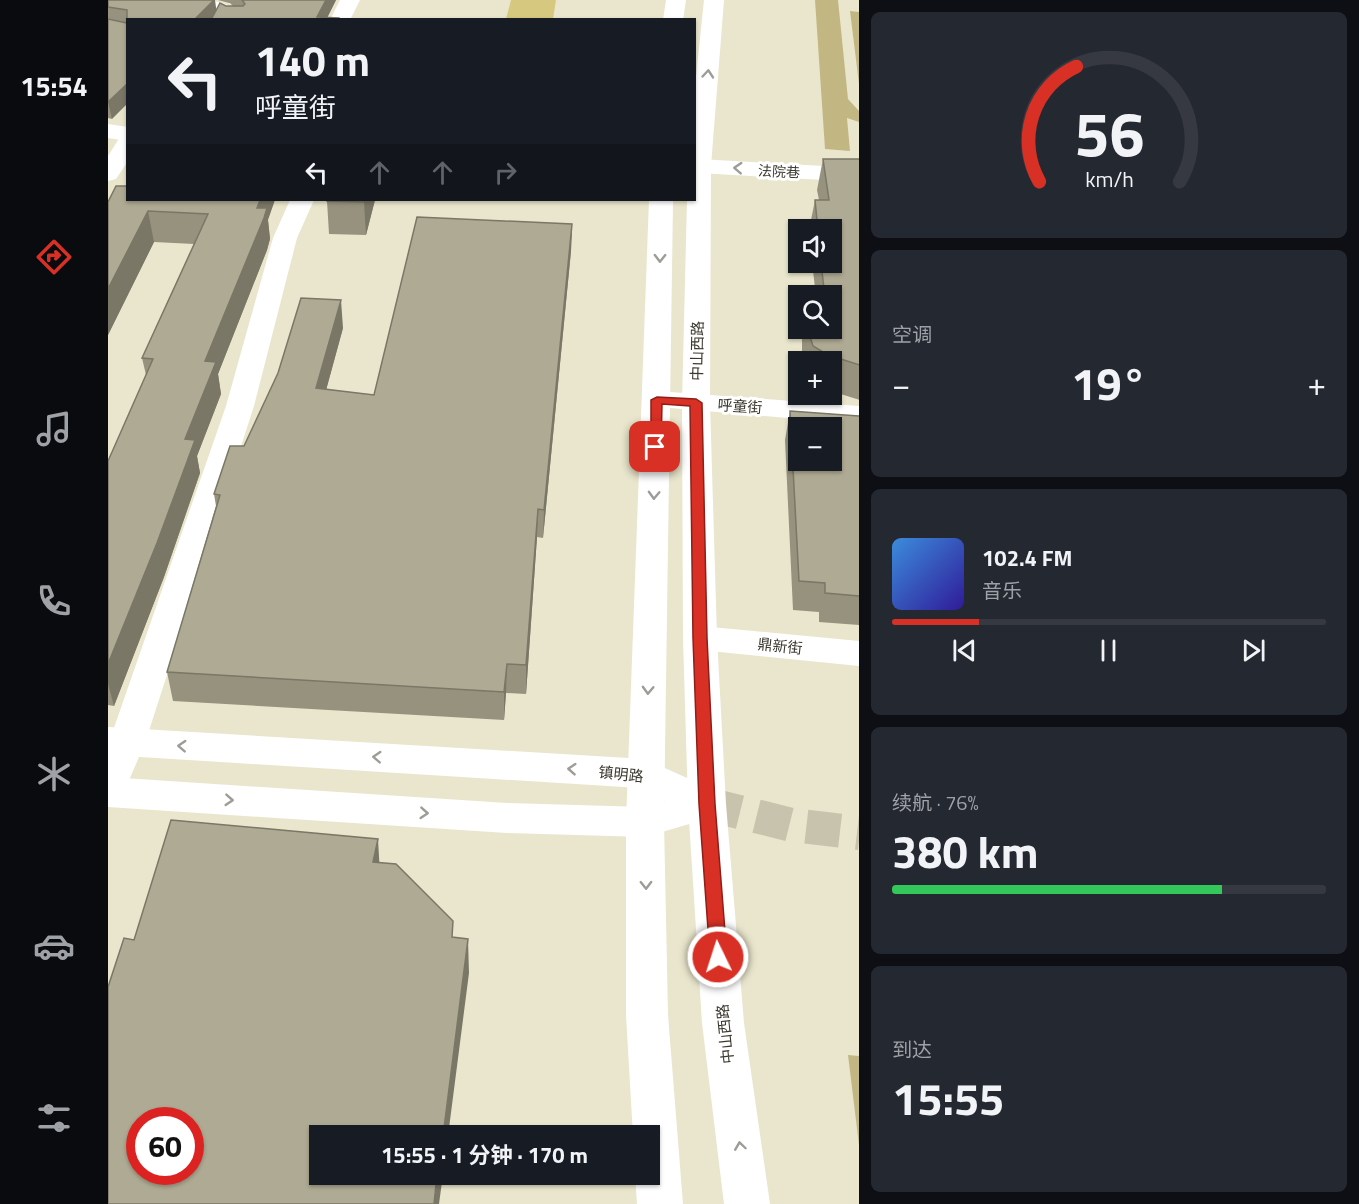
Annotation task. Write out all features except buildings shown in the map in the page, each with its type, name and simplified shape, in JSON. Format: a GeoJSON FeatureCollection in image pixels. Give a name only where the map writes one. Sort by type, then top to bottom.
{"type":"FeatureCollection","features":[{"type":"Feature","properties":{"kind":"main road"},"geometry":{"type":"LineString","coordinates":[[341,18],[350,0]]}},
{"type":"Feature","properties":{"kind":"main road"},"geometry":{"type":"LineString","coordinates":[[673,18],[676,0]]}},
{"type":"Feature","properties":{"kind":"main road","name":"中山西路"},"geometry":{"type":"LineString","coordinates":[[714,0],[699,166],[696,403],[700,638],[707,804],[723,1023],[747,1204]]}},
{"type":"Feature","properties":{"kind":"main road"},"geometry":{"type":"LineString","coordinates":[[108,131],[126,134]]}},
{"type":"Feature","properties":{"kind":"main road"},"geometry":{"type":"LineString","coordinates":[[108,174],[126,145]]}},
{"type":"Feature","properties":{"kind":"main road","name":"法院巷"},"geometry":{"type":"LineString","coordinates":[[699,166],[859,175]]}},
{"type":"Feature","properties":{"kind":"main road"},"geometry":{"type":"LineString","coordinates":[[302,201],[285,238],[240,406],[118,742],[108,791],[507,818],[645,822],[707,804]]}},
{"type":"Feature","properties":{"kind":"main road"},"geometry":{"type":"LineString","coordinates":[[660,1204],[647,1015],[645,774],[661,201]]}},
{"type":"Feature","properties":{"kind":"main road","name":"呼童街"},"geometry":{"type":"LineString","coordinates":[[657,400],[859,416]]}},
{"type":"Feature","properties":{"kind":"main road","name":"鼎新街"},"geometry":{"type":"LineString","coordinates":[[700,638],[859,654]]}},
{"type":"Feature","properties":{"kind":"main road","name":"镇明路"},"geometry":{"type":"LineString","coordinates":[[118,742],[645,774],[707,804]]}},
{"type":"Feature","properties":{"kind":"street"},"geometry":{"type":"LineString","coordinates":[[198,0],[225,9],[234,14],[236,18]]}},
{"type":"Feature","properties":{"kind":"shaded area"},"geometry":{"type":"Polygon","coordinates":[[[511,0],[556,0],[553,18],[506,18],[511,0]]]}},
{"type":"Feature","properties":{"kind":"shaded area"},"geometry":{"type":"Polygon","coordinates":[[[815,0],[838,0],[848,99],[859,111],[859,122],[847,118],[850,151],[825,149],[815,0]]]}},
{"type":"Feature","properties":{"kind":"shaded area"},"geometry":{"type":"Polygon","coordinates":[[[850,11],[859,12],[859,84],[850,11]]]}},
{"type":"Feature","properties":{"kind":"shaded area"},"geometry":{"type":"Polygon","coordinates":[[[848,1055],[859,1056],[859,1145],[848,1055]]]}},
{"type":"Feature","properties":{"kind":"tunnel"},"geometry":{"type":"LineString","coordinates":[[707,804],[792,825],[859,833]]}},
{"type":"Feature","properties":{"kind":"route"},"geometry":{"type":"LineString","coordinates":[[655,447],[657,400],[696,403],[700,638],[707,804],[718,957]]}}]}
